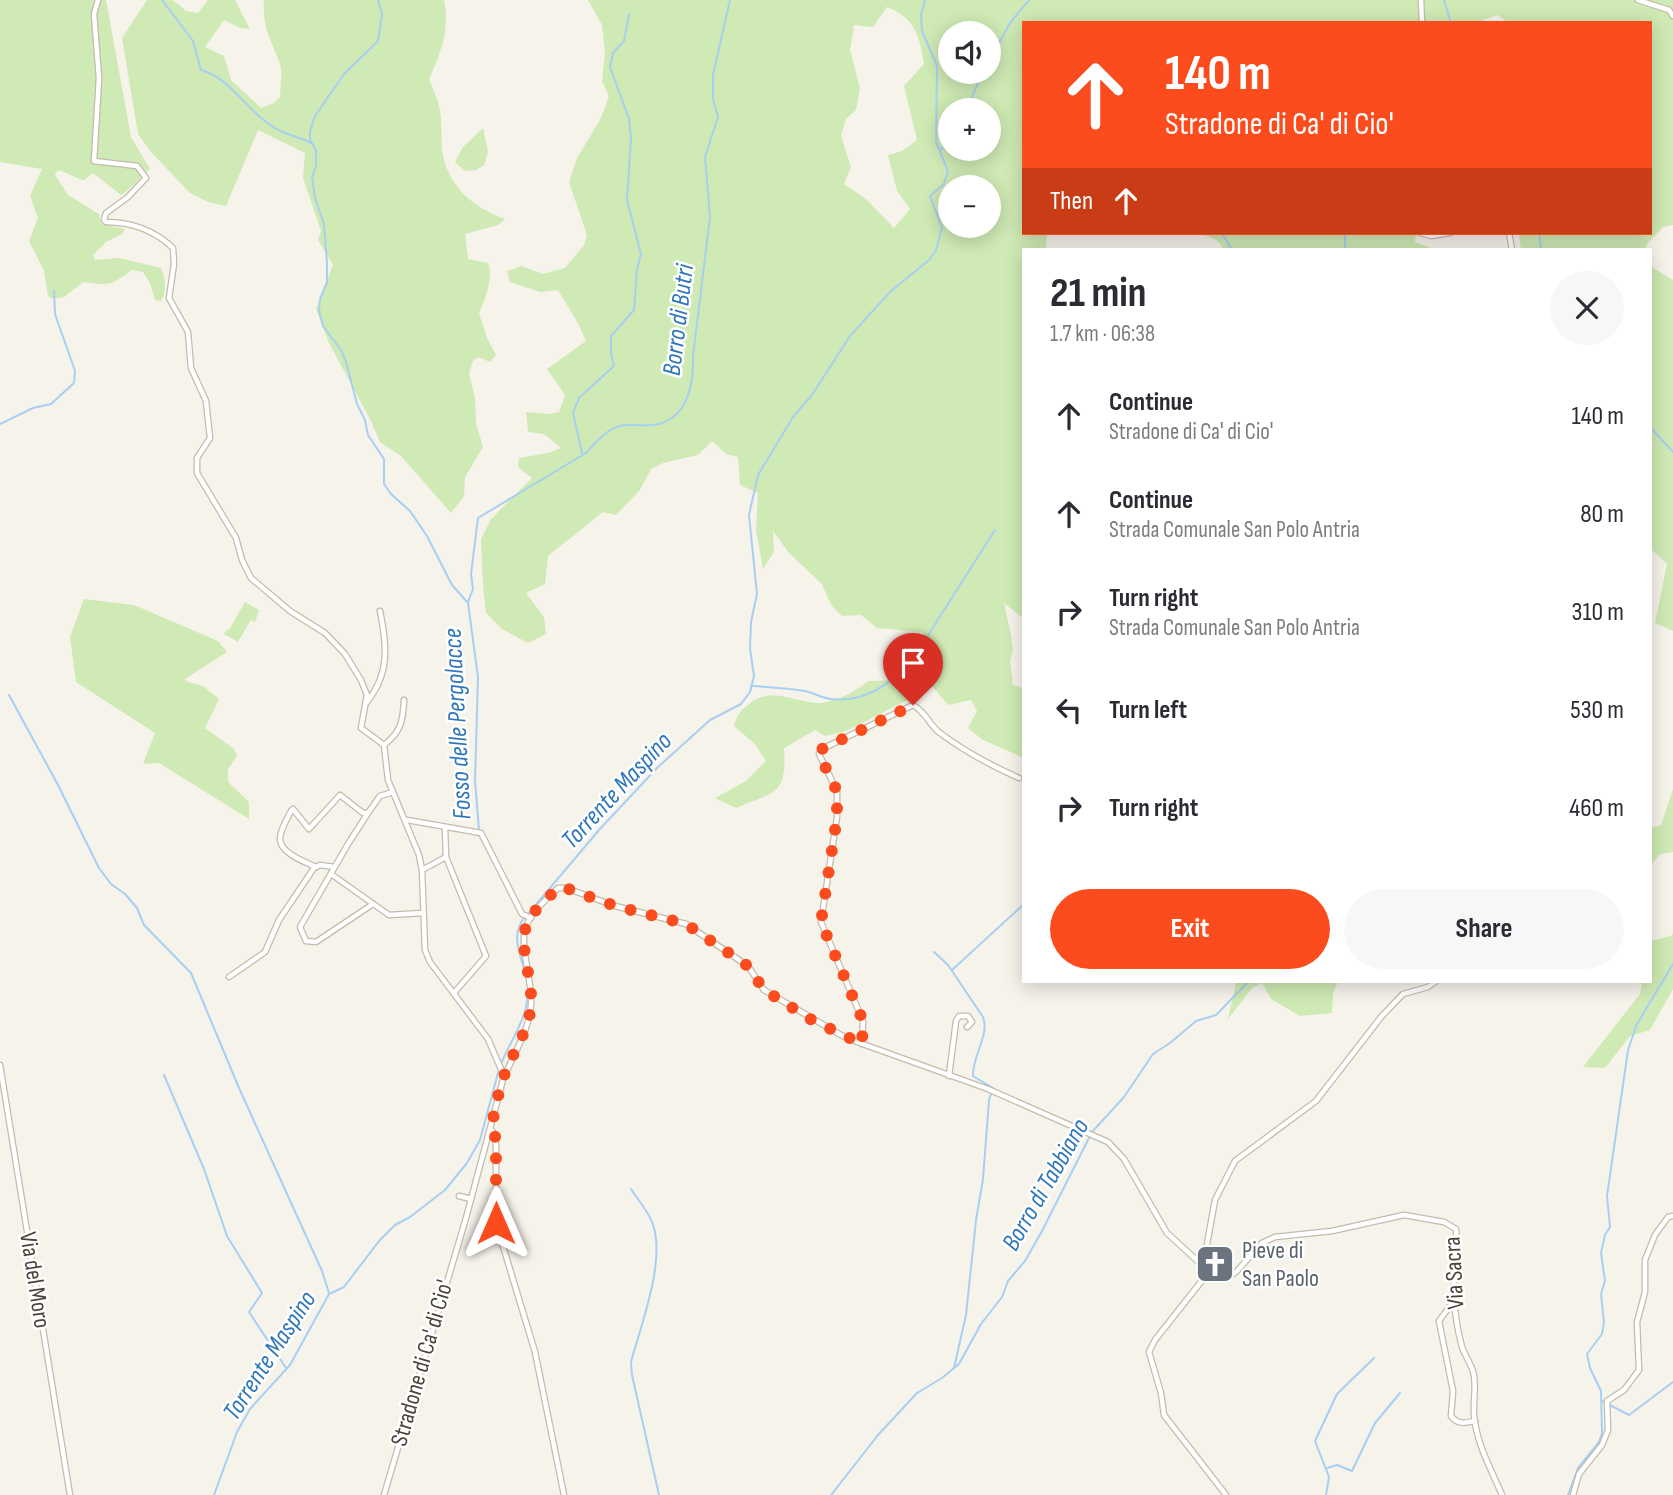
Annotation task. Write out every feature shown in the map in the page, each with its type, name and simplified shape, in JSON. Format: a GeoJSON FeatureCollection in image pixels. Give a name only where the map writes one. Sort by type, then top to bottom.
{"type":"FeatureCollection","features":[{"type":"Feature","properties":{"kind":"street"},"geometry":{"type":"LineString","coordinates":[[98,0],[94,14],[99,78],[94,161],[138,166],[146,178],[128,197],[106,213],[104,220],[128,222],[162,238],[173,248],[174,264],[169,299],[188,332],[191,368],[206,401],[209,438],[197,458],[197,473],[236,538],[251,579],[290,611],[326,633],[345,654],[361,680],[367,695],[361,728],[384,746],[388,780],[406,820],[422,870],[425,950],[430,962],[488,1039],[504,1076]]}},
{"type":"Feature","properties":{"kind":"street"},"geometry":{"type":"LineString","coordinates":[[1422,0],[1422,21]]}},
{"type":"Feature","properties":{"kind":"street"},"geometry":{"type":"LineString","coordinates":[[1638,0],[1663,7],[1673,16]]}},
{"type":"Feature","properties":{"kind":"street"},"geometry":{"type":"LineString","coordinates":[[367,703],[380,686],[385,663],[385,637],[380,611]]}},
{"type":"Feature","properties":{"kind":"street"},"geometry":{"type":"LineString","coordinates":[[384,746],[396,736],[403,722],[404,700]]}},
{"type":"Feature","properties":{"kind":"street"},"geometry":{"type":"LineString","coordinates":[[862,1044],[863,1021],[821,922],[837,817],[837,791],[819,754],[822,749],[913,705],[923,711],[937,732],[1019,778]]}},
{"type":"Feature","properties":{"kind":"street"},"geometry":{"type":"LineString","coordinates":[[373,904],[316,942],[306,941],[300,927],[334,867],[380,796],[393,792]]}},
{"type":"Feature","properties":{"kind":"street"},"geometry":{"type":"LineString","coordinates":[[334,867],[316,867],[298,859],[282,846],[279,838],[290,811],[293,809],[309,829],[340,795],[363,813],[369,813]]}},
{"type":"Feature","properties":{"kind":"street"},"geometry":{"type":"LineString","coordinates":[[406,820],[481,833],[522,914],[531,918],[558,888],[566,888],[615,906],[686,924],[748,966],[764,990],[812,1020],[862,1044],[988,1089],[1108,1142],[1124,1159],[1167,1233],[1203,1266]]}},
{"type":"Feature","properties":{"kind":"street"},"geometry":{"type":"LineString","coordinates":[[445,828],[446,857],[486,956],[454,993]]}},
{"type":"Feature","properties":{"kind":"street"},"geometry":{"type":"LineString","coordinates":[[422,870],[446,857]]}},
{"type":"Feature","properties":{"kind":"street"},"geometry":{"type":"LineString","coordinates":[[229,977],[265,952],[279,920],[316,867]]}},
{"type":"Feature","properties":{"kind":"street"},"geometry":{"type":"LineString","coordinates":[[331,874],[389,915],[423,913]]}},
{"type":"Feature","properties":{"kind":"street","name":"Stradone di Ca' di Cio'"},"geometry":{"type":"LineString","coordinates":[[384,1495],[471,1199],[504,1076],[527,1026],[531,985],[524,942],[525,930],[531,918]]}},
{"type":"Feature","properties":{"kind":"street"},"geometry":{"type":"LineString","coordinates":[[1226,1495],[1164,1415],[1161,1392],[1149,1352],[1155,1340],[1204,1278],[1203,1266],[1215,1200],[1235,1161],[1316,1101],[1381,1017],[1403,994],[1434,983]]}},
{"type":"Feature","properties":{"kind":"street"},"geometry":{"type":"LineString","coordinates":[[949,1076],[956,1021],[959,1016],[968,1016],[972,1022],[967,1027]]}},
{"type":"Feature","properties":{"kind":"street","name":"Via del Moro"},"geometry":{"type":"LineString","coordinates":[[0,1065],[70,1495]]}},
{"type":"Feature","properties":{"kind":"street"},"geometry":{"type":"LineString","coordinates":[[491,1128],[496,1145],[496,1223],[535,1352],[564,1495]]}},
{"type":"Feature","properties":{"kind":"street"},"geometry":{"type":"LineString","coordinates":[[459,1196],[471,1199]]}},
{"type":"Feature","properties":{"kind":"street","name":"Via Sacra"},"geometry":{"type":"LineString","coordinates":[[1204,1278],[1228,1277],[1236,1272],[1262,1243],[1275,1237],[1332,1231],[1404,1215],[1444,1222],[1456,1229],[1454,1301],[1462,1347],[1473,1372],[1476,1393],[1475,1421],[1481,1447],[1502,1495]]}},
{"type":"Feature","properties":{"kind":"street"},"geometry":{"type":"LineString","coordinates":[[1573,1495],[1579,1474],[1602,1445],[1608,1430],[1607,1401],[1624,1390],[1639,1370],[1637,1322],[1645,1292],[1645,1260],[1655,1235],[1668,1217],[1673,1216]]}},
{"type":"Feature","properties":{"kind":"street"},"geometry":{"type":"LineString","coordinates":[[1454,1301],[1439,1321],[1453,1391],[1451,1416],[1455,1422],[1462,1424],[1475,1421]]}},
{"type":"Feature","properties":{"kind":"green space"},"geometry":{"type":"Polygon","coordinates":[[[0,0],[106,0],[131,137],[150,169],[121,195],[93,173],[84,180],[58,170],[55,175],[68,195],[99,214],[101,224],[125,229],[93,255],[95,260],[119,258],[161,268],[165,284],[161,301],[155,300],[150,283],[143,272],[132,270],[109,283],[83,282],[64,297],[53,299],[48,296],[44,271],[29,241],[38,218],[30,196],[42,169],[0,162],[0,0]]]}},
{"type":"Feature","properties":{"kind":"green space"},"geometry":{"type":"Polygon","coordinates":[[[147,0],[173,0],[186,11],[198,13],[208,0],[235,0],[250,29],[240,28],[224,20],[205,47],[224,56],[231,80],[261,108],[274,103],[280,97],[281,76],[280,64],[266,26],[264,0],[444,0],[446,21],[443,41],[429,79],[440,110],[445,162],[449,174],[463,193],[482,208],[505,219],[498,225],[465,234],[468,259],[488,263],[490,268],[488,288],[479,313],[496,355],[490,362],[478,357],[473,361],[469,373],[475,398],[476,423],[483,447],[465,477],[464,496],[451,513],[401,456],[380,442],[329,343],[316,309],[333,265],[318,240],[321,231],[303,178],[305,153],[258,130],[226,206],[208,202],[190,193],[151,152],[138,134],[122,38],[147,0]]]}},
{"type":"Feature","properties":{"kind":"green space"},"geometry":{"type":"Polygon","coordinates":[[[588,0],[1673,0],[1673,225],[1663,227],[1646,245],[1647,248],[1521,248],[1519,235],[1652,235],[1652,21],[1506,21],[1497,15],[1480,21],[1022,21],[1022,235],[1047,235],[1046,248],[1022,248],[1022,617],[1004,603],[1013,650],[1010,661],[1013,685],[1022,687],[1022,757],[983,740],[968,728],[977,711],[971,700],[948,705],[933,687],[846,731],[825,736],[815,730],[784,748],[783,775],[776,790],[736,808],[715,798],[746,781],[766,761],[755,744],[734,726],[741,711],[766,696],[824,703],[844,696],[868,681],[901,680],[931,644],[922,632],[877,628],[861,615],[842,616],[831,605],[822,584],[789,553],[773,531],[774,552],[763,569],[756,531],[758,493],[740,485],[738,457],[726,454],[712,441],[698,455],[663,463],[651,469],[640,490],[616,515],[603,512],[548,556],[545,584],[526,593],[544,617],[546,634],[528,643],[502,629],[486,613],[481,539],[491,519],[532,478],[518,467],[519,458],[561,448],[544,434],[528,432],[526,412],[559,412],[565,395],[547,369],[586,341],[558,290],[540,292],[510,282],[507,271],[521,266],[543,274],[565,268],[584,245],[587,235],[569,182],[577,158],[601,118],[609,96],[602,81],[605,53],[602,25],[588,0]],[[887,7],[873,27],[854,25],[850,50],[860,88],[856,110],[846,119],[841,136],[851,167],[844,184],[866,199],[894,228],[910,209],[897,191],[888,155],[902,151],[917,140],[904,86],[924,64],[918,36],[910,23],[887,7]]]}},
{"type":"Feature","properties":{"kind":"green space"},"geometry":{"type":"Polygon","coordinates":[[[483,128],[488,152],[484,165],[476,170],[465,171],[455,162],[463,147],[483,128]]]}},
{"type":"Feature","properties":{"kind":"green space"},"geometry":{"type":"Polygon","coordinates":[[[1200,235],[1416,235],[1415,242],[1432,248],[1223,248],[1214,239],[1200,235]]]}},
{"type":"Feature","properties":{"kind":"green space"},"geometry":{"type":"Polygon","coordinates":[[[1652,266],[1673,280],[1673,631],[1655,623],[1667,564],[1652,550],[1652,266]]]}},
{"type":"Feature","properties":{"kind":"green space"},"geometry":{"type":"Polygon","coordinates":[[[84,599],[134,605],[218,641],[227,652],[185,679],[203,686],[219,699],[205,728],[234,749],[237,756],[228,769],[228,782],[249,802],[249,819],[159,763],[143,764],[155,733],[76,682],[70,637],[84,599]]]}},
{"type":"Feature","properties":{"kind":"green space"},"geometry":{"type":"Polygon","coordinates":[[[245,602],[259,610],[255,622],[251,620],[238,642],[224,634],[245,602]]]}},
{"type":"Feature","properties":{"kind":"green space"},"geometry":{"type":"Polygon","coordinates":[[[1673,789],[1673,852],[1660,854],[1652,864],[1652,827],[1661,825],[1673,789]]]}},
{"type":"Feature","properties":{"kind":"green space"},"geometry":{"type":"Polygon","coordinates":[[[1673,933],[1673,989],[1650,1030],[1630,1036],[1605,1068],[1583,1067],[1640,994],[1642,983],[1652,983],[1652,941],[1671,936],[1673,933]]]}},
{"type":"Feature","properties":{"kind":"green space"},"geometry":{"type":"Polygon","coordinates":[[[1236,983],[1262,983],[1252,988],[1228,1019],[1236,983]]]}},
{"type":"Feature","properties":{"kind":"green space"},"geometry":{"type":"Polygon","coordinates":[[[1262,983],[1338,983],[1333,993],[1332,1013],[1300,1016],[1271,999],[1262,983]]]}},
{"type":"Feature","properties":{"kind":"waterway"},"geometry":{"type":"LineString","coordinates":[[162,0],[193,41],[201,70],[221,80],[265,122],[311,143]]}},
{"type":"Feature","properties":{"kind":"waterway","name":"Fosso delle Pergolacce"},"geometry":{"type":"LineString","coordinates":[[378,0],[382,14],[378,41],[344,74],[315,116],[310,131],[310,139],[316,151],[316,166],[312,177],[315,198],[324,224],[327,263],[327,282],[320,299],[319,311],[323,326],[341,350],[346,362],[368,435],[384,459],[384,484],[410,511],[427,536],[452,585],[468,603],[478,677],[475,780],[479,830]]}},
{"type":"Feature","properties":{"kind":"waterway","name":"Borro di Butri"},"geometry":{"type":"LineString","coordinates":[[468,602],[473,589],[471,574],[478,518],[586,453],[610,430],[620,426],[665,422],[674,417],[686,400],[692,378],[710,217],[705,157],[718,117],[713,99],[713,75],[730,0]]}},
{"type":"Feature","properties":{"kind":"waterway","name":"Torrente Maspino"},"geometry":{"type":"LineString","coordinates":[[528,914],[599,830],[657,768],[710,720],[741,704],[750,692],[754,676],[750,649],[751,622],[757,594],[749,515],[758,475],[793,417],[812,395],[850,336],[891,291],[929,260],[936,250],[942,228],[930,196],[944,184],[948,171],[936,142],[937,66],[922,31],[921,15],[925,0]]}},
{"type":"Feature","properties":{"kind":"waterway","name":"Torrente Maspino"},"geometry":{"type":"LineString","coordinates":[[1001,39],[1010,23],[1029,0]]}},
{"type":"Feature","properties":{"kind":"waterway"},"geometry":{"type":"LineString","coordinates":[[1444,0],[1450,21]]}},
{"type":"Feature","properties":{"kind":"waterway"},"geometry":{"type":"LineString","coordinates":[[582,453],[573,413],[579,398],[614,366],[611,336],[634,310],[637,269],[641,254],[627,200],[631,138],[629,119],[610,67],[613,53],[624,41],[629,14]]}},
{"type":"Feature","properties":{"kind":"waterway","name":"Torrente Maspino"},"geometry":{"type":"LineString","coordinates":[[971,98],[978,84]]}},
{"type":"Feature","properties":{"kind":"waterway","name":"Borro di Tabbiano"},"geometry":{"type":"LineString","coordinates":[[1223,235],[1231,248]]}},
{"type":"Feature","properties":{"kind":"waterway"},"geometry":{"type":"LineString","coordinates":[[1345,235],[1345,248]]}},
{"type":"Feature","properties":{"kind":"waterway"},"geometry":{"type":"LineString","coordinates":[[1539,235],[1541,248]]}},
{"type":"Feature","properties":{"kind":"waterway"},"geometry":{"type":"LineString","coordinates":[[0,424],[33,408],[51,404],[74,383],[75,371],[55,314],[54,291]]}},
{"type":"Feature","properties":{"kind":"waterway"},"geometry":{"type":"LineString","coordinates":[[1652,429],[1673,452]]}},
{"type":"Feature","properties":{"kind":"waterway"},"geometry":{"type":"LineString","coordinates":[[751,686],[799,690],[843,700],[876,691],[911,662],[995,530]]}},
{"type":"Feature","properties":{"kind":"waterway"},"geometry":{"type":"LineString","coordinates":[[9,695],[99,868],[111,884],[125,894],[137,908],[144,925],[191,973],[239,1088],[322,1271],[329,1293]]}},
{"type":"Feature","properties":{"kind":"waterway"},"geometry":{"type":"LineString","coordinates":[[952,970],[1022,906]]}},
{"type":"Feature","properties":{"kind":"waterway","name":"Torrente Maspino"},"geometry":{"type":"LineString","coordinates":[[501,1064],[522,1020],[527,1002],[527,982],[517,936],[524,918]]}},
{"type":"Feature","properties":{"kind":"waterway"},"geometry":{"type":"LineString","coordinates":[[934,952],[948,965],[983,1017],[983,1038],[973,1076],[993,1088],[989,1100],[983,1179],[966,1315],[954,1368]]}},
{"type":"Feature","properties":{"kind":"waterway"},"geometry":{"type":"LineString","coordinates":[[1568,1495],[1578,1468],[1599,1442],[1602,1433],[1601,1391],[1590,1368],[1587,1354],[1602,1334],[1604,1322],[1601,1294],[1605,1281],[1601,1253],[1605,1235],[1610,1227],[1607,1196],[1628,1050],[1637,1024],[1673,964]]}},
{"type":"Feature","properties":{"kind":"waterway","name":"Borro di Tabbiano"},"geometry":{"type":"LineString","coordinates":[[831,1495],[878,1435],[917,1393],[959,1364],[981,1324],[1002,1297],[1008,1281],[1025,1261],[1092,1132],[1124,1097],[1153,1054],[1196,1021],[1216,1015],[1247,983]]}},
{"type":"Feature","properties":{"kind":"waterway","name":"Torrente Maspino"},"geometry":{"type":"LineString","coordinates":[[214,1495],[237,1432],[250,1409],[290,1365],[329,1294],[344,1287],[379,1241],[395,1225],[445,1190],[467,1163],[480,1140],[499,1069]]}},
{"type":"Feature","properties":{"kind":"waterway"},"geometry":{"type":"LineString","coordinates":[[164,1075],[204,1169],[227,1236],[262,1293],[249,1312],[286,1368]]}},
{"type":"Feature","properties":{"kind":"waterway"},"geometry":{"type":"LineString","coordinates":[[631,1189],[650,1218],[656,1237],[655,1272],[631,1362],[659,1495]]}},
{"type":"Feature","properties":{"kind":"waterway"},"geometry":{"type":"LineString","coordinates":[[1326,1495],[1329,1477],[1315,1441],[1337,1394],[1374,1358]]}},
{"type":"Feature","properties":{"kind":"waterway"},"geometry":{"type":"LineString","coordinates":[[1602,1401],[1629,1415],[1673,1382]]}},
{"type":"Feature","properties":{"kind":"waterway"},"geometry":{"type":"LineString","coordinates":[[1327,1468],[1337,1465],[1352,1471],[1375,1423],[1400,1393]]}},
{"type":"Feature","properties":{"kind":"place","name":"Pieve di San Paolo"},"geometry":{"type":"Point","coordinates":[1215,1264]}},
{"type":"Feature","properties":{"kind":"route"},"geometry":{"type":"LineString","coordinates":[[496,1223],[496,1145],[491,1128],[504,1076],[527,1026],[531,1006],[525,930],[531,918],[558,888],[566,888],[615,906],[686,924],[748,966],[764,990],[812,1020],[862,1044],[863,1021],[821,922],[837,817],[837,791],[819,754],[822,749],[913,705]]}}]}
